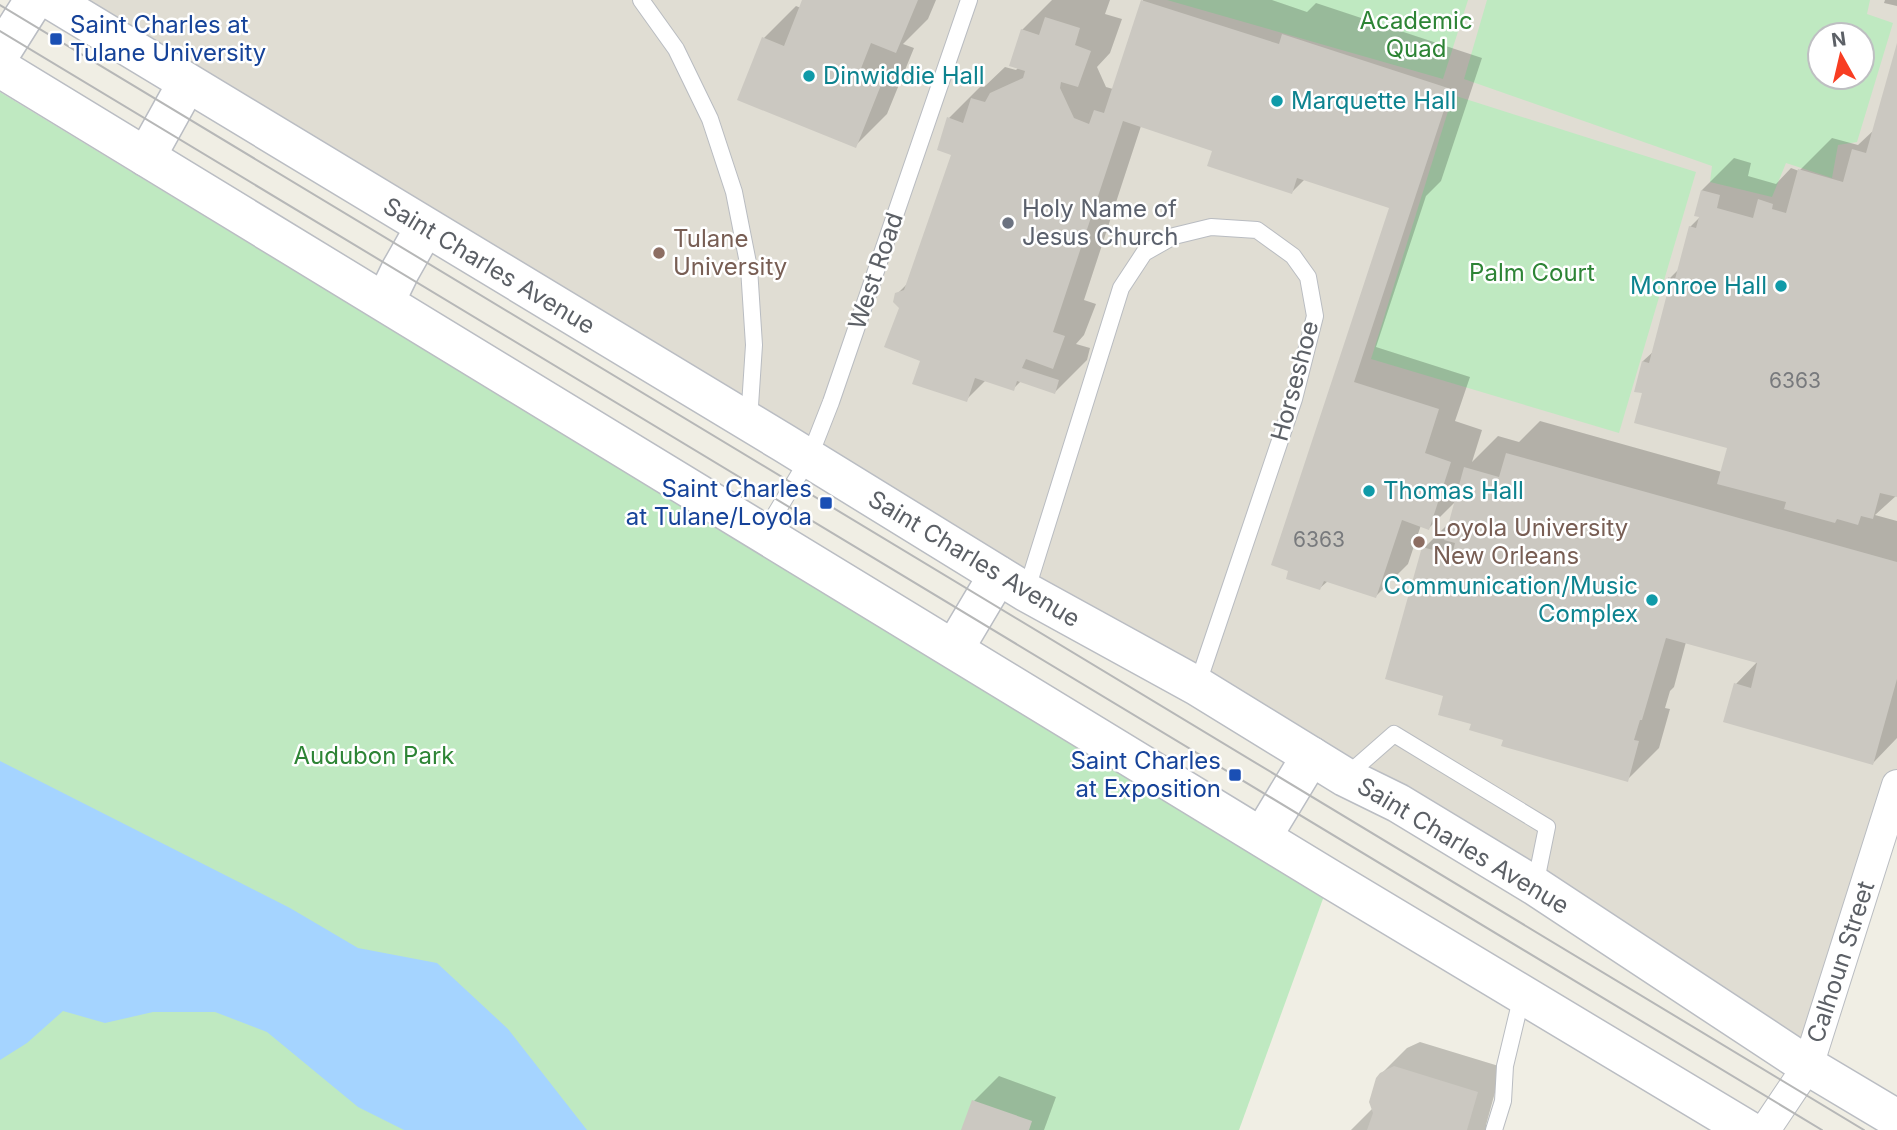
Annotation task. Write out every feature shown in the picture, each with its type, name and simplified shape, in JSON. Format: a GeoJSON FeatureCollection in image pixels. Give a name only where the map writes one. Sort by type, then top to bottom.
{"type":"FeatureCollection","features":[{"type":"Feature","properties":{"kind":"main road"},"geometry":{"type":"LineString","coordinates":[[0,54],[34,0]]}},
{"type":"Feature","properties":{"kind":"main road","name":"Saint Charles Avenue"},"geometry":{"type":"LineString","coordinates":[[51,0],[1012,584],[1197,686],[1345,777],[1398,803],[1535,886],[1808,1066],[1897,1119]]}},
{"type":"Feature","properties":{"kind":"main road"},"geometry":{"type":"LineString","coordinates":[[0,68],[1748,1130]]}},
{"type":"Feature","properties":{"kind":"main road"},"geometry":{"type":"LineString","coordinates":[[146,157],[187,83]]}},
{"type":"Feature","properties":{"kind":"main road"},"geometry":{"type":"LineString","coordinates":[[386,302],[425,226]]}},
{"type":"Feature","properties":{"kind":"main road"},"geometry":{"type":"LineString","coordinates":[[954,649],[1012,584]]}},
{"type":"Feature","properties":{"kind":"main road"},"geometry":{"type":"LineString","coordinates":[[1262,837],[1311,756]]}},
{"type":"Feature","properties":{"kind":"street","name":"Calhoun Street"},"geometry":{"type":"LineString","coordinates":[[1765,1130],[1808,1066],[1897,785]]}},
{"type":"Feature","properties":{"kind":"lane"},"geometry":{"type":"LineString","coordinates":[[641,0],[677,49],[710,119],[734,192],[749,268],[754,345],[749,423]]}},
{"type":"Feature","properties":{"kind":"lane","name":"West Road"},"geometry":{"type":"LineString","coordinates":[[764,533],[808,458],[831,402],[969,0]]}},
{"type":"Feature","properties":{"kind":"lane","name":"Horseshoe"},"geometry":{"type":"LineString","coordinates":[[1012,584],[1121,288],[1144,253],[1174,236],[1211,227],[1257,230],[1293,256],[1308,276],[1315,316],[1294,399],[1197,686]]}},
{"type":"Feature","properties":{"kind":"lane"},"geometry":{"type":"LineString","coordinates":[[1345,777],[1394,734],[1547,827],[1535,886]]}},
{"type":"Feature","properties":{"kind":"lane"},"geometry":{"type":"LineString","coordinates":[[1494,1130],[1503,1101],[1505,1066],[1522,995]]}},
{"type":"Feature","properties":{"kind":"shaded area","name":"Loyola University New Orleans"},"geometry":{"type":"Polygon","coordinates":[[[51,0],[1897,0],[1897,785],[1808,1066],[51,0]]]}},
{"type":"Feature","properties":{"kind":"green space","name":"Academic Quad"},"geometry":{"type":"Polygon","coordinates":[[[1167,0],[1468,0],[1443,79],[1167,0]]]}},
{"type":"Feature","properties":{"kind":"green space"},"geometry":{"type":"Polygon","coordinates":[[[1487,0],[1870,0],[1867,14],[1893,23],[1876,79],[1876,21],[1806,21],[1806,91],[1872,91],[1857,142],[1838,145],[1832,178],[1786,163],[1772,197],[1710,182],[1712,166],[1464,79],[1487,0]]]}},
{"type":"Feature","properties":{"kind":"green space","name":"Audubon Park"},"geometry":{"type":"Polygon","coordinates":[[[0,92],[1324,896],[1239,1130],[0,1130],[0,92]]]}},
{"type":"Feature","properties":{"kind":"green space","name":"Palm Court"},"geometry":{"type":"Polygon","coordinates":[[[1453,95],[1696,172],[1619,433],[1371,359],[1453,95]]]}},
{"type":"Feature","properties":{"kind":"water"},"geometry":{"type":"Polygon","coordinates":[[[0,761],[290,908],[358,948],[437,963],[508,1029],[587,1130],[404,1130],[358,1107],[267,1032],[215,1012],[153,1012],[105,1023],[63,1011],[27,1043],[0,1060],[0,761]]]}},
{"type":"Feature","properties":{"kind":"building","name":"Dinwiddie Hall"},"geometry":{"type":"Polygon","coordinates":[[[802,0],[918,0],[896,53],[871,43],[860,71],[883,80],[856,148],[737,100],[762,37],[784,46],[802,0]]]}},
{"type":"Feature","properties":{"kind":"building"},"geometry":{"type":"Polygon","coordinates":[[[1141,0],[1279,44],[1282,34],[1451,89],[1354,382],[1439,409],[1425,453],[1451,462],[1429,530],[1402,520],[1376,598],[1324,581],[1320,590],[1286,579],[1288,571],[1271,565],[1389,208],[1297,178],[1292,194],[1207,166],[1212,151],[1123,121],[1053,332],[1065,336],[1053,369],[1026,359],[1022,368],[1059,380],[1055,394],[1017,381],[1014,391],[975,378],[967,402],[912,384],[920,361],[884,347],[899,308],[893,302],[895,293],[904,290],[951,155],[937,150],[947,117],[963,123],[971,98],[985,102],[990,93],[1023,78],[1025,71],[1009,66],[1021,29],[1039,35],[1045,17],[1080,28],[1075,45],[1091,51],[1078,87],[1061,82],[1060,88],[1074,118],[1089,124],[1094,110],[1104,113],[1141,0]]]}},
{"type":"Feature","properties":{"kind":"building","name":"Monroe Hall"},"geometry":{"type":"Polygon","coordinates":[[[1897,43],[1897,497],[1880,493],[1873,519],[1861,516],[1858,525],[1837,519],[1835,523],[1784,509],[1786,502],[1717,484],[1727,448],[1634,423],[1642,393],[1634,392],[1642,361],[1649,363],[1667,294],[1664,293],[1668,277],[1675,279],[1689,226],[1696,228],[1699,217],[1694,216],[1701,190],[1720,195],[1717,208],[1753,218],[1758,199],[1773,204],[1772,209],[1786,213],[1798,169],[1843,182],[1852,149],[1866,153],[1897,43]]]}},
{"type":"Feature","properties":{"kind":"building","name":"Communication/Music Complex"},"geometry":{"type":"Polygon","coordinates":[[[1506,453],[1897,562],[1897,679],[1873,765],[1723,722],[1734,683],[1751,688],[1757,663],[1666,638],[1634,740],[1639,741],[1628,782],[1501,746],[1503,740],[1469,730],[1471,724],[1438,715],[1443,696],[1385,679],[1422,547],[1452,555],[1455,543],[1444,540],[1464,467],[1499,477],[1506,453]]]}},
{"type":"Feature","properties":{"kind":"building"},"geometry":{"type":"Polygon","coordinates":[[[1394,1066],[1478,1092],[1467,1130],[1367,1130],[1373,1113],[1369,1102],[1376,1078],[1394,1066]]]}},
{"type":"Feature","properties":{"kind":"building"},"geometry":{"type":"Polygon","coordinates":[[[972,1100],[1032,1121],[1029,1130],[961,1130],[972,1100]]]}},
{"type":"Feature","properties":{"kind":"tram line"},"geometry":{"type":"LineString","coordinates":[[0,5],[1864,1130]]}},
{"type":"Feature","properties":{"kind":"tram line"},"geometry":{"type":"LineString","coordinates":[[0,31],[1822,1130]]}},
{"type":"Feature","properties":{"kind":"place","name":"Saint Charles at Tulane University"},"geometry":{"type":"Point","coordinates":[56,39]}},
{"type":"Feature","properties":{"kind":"place","name":"Dinwiddie Hall"},"geometry":{"type":"Point","coordinates":[809,76]}},
{"type":"Feature","properties":{"kind":"place","name":"Marquette Hall"},"geometry":{"type":"Point","coordinates":[1277,101]}},
{"type":"Feature","properties":{"kind":"place","name":"Holy Name of Jesus Church"},"geometry":{"type":"Point","coordinates":[1008,223]}},
{"type":"Feature","properties":{"kind":"place","name":"Tulane University"},"geometry":{"type":"Point","coordinates":[659,253]}},
{"type":"Feature","properties":{"kind":"place","name":"Monroe Hall"},"geometry":{"type":"Point","coordinates":[1781,286]}},
{"type":"Feature","properties":{"kind":"place","name":"Thomas Hall"},"geometry":{"type":"Point","coordinates":[1369,491]}},
{"type":"Feature","properties":{"kind":"place","name":"Saint Charles at Tulane/Loyola"},"geometry":{"type":"Point","coordinates":[826,503]}},
{"type":"Feature","properties":{"kind":"place","name":"Loyola University New Orleans"},"geometry":{"type":"Point","coordinates":[1419,542]}},
{"type":"Feature","properties":{"kind":"place","name":"Communication/Music Complex"},"geometry":{"type":"Point","coordinates":[1652,600]}},
{"type":"Feature","properties":{"kind":"place","name":"Saint Charles at Exposition"},"geometry":{"type":"Point","coordinates":[1235,775]}}]}
